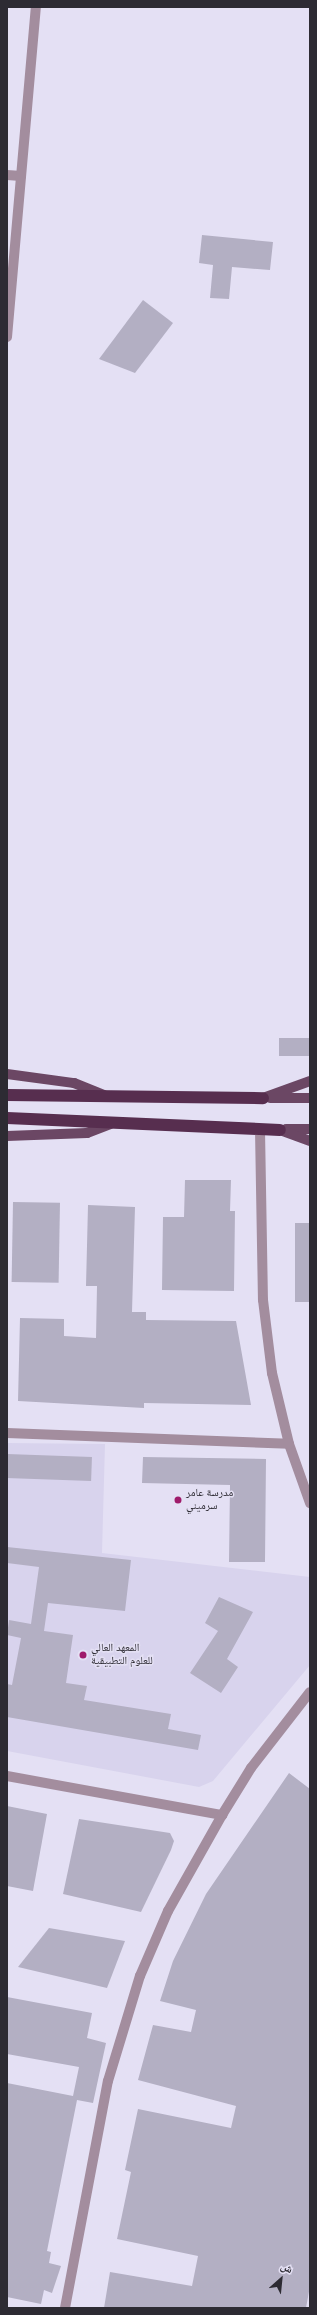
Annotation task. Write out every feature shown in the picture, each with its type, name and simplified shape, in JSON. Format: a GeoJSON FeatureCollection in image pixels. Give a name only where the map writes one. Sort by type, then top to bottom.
{"type":"FeatureCollection","features":[{"type":"Feature","properties":{"kind":"highway"},"geometry":{"type":"LineString","coordinates":[[7,1095],[263,1098]]}},
{"type":"Feature","properties":{"kind":"highway"},"geometry":{"type":"LineString","coordinates":[[7,1118],[110,1124],[280,1130]]}},
{"type":"Feature","properties":{"kind":"main road"},"geometry":{"type":"LineString","coordinates":[[7,1074],[74,1083],[110,1097]]}},
{"type":"Feature","properties":{"kind":"main road"},"geometry":{"type":"LineString","coordinates":[[263,1098],[310,1081]]}},
{"type":"Feature","properties":{"kind":"main road"},"geometry":{"type":"LineString","coordinates":[[263,1098],[310,1098]]}},
{"type":"Feature","properties":{"kind":"main road"},"geometry":{"type":"LineString","coordinates":[[7,1136],[87,1133],[110,1124]]}},
{"type":"Feature","properties":{"kind":"main road"},"geometry":{"type":"LineString","coordinates":[[280,1130],[310,1128]]}},
{"type":"Feature","properties":{"kind":"main road"},"geometry":{"type":"LineString","coordinates":[[280,1130],[310,1141]]}},
{"type":"Feature","properties":{"kind":"street"},"geometry":{"type":"LineString","coordinates":[[7,337],[36,7]]}},
{"type":"Feature","properties":{"kind":"street"},"geometry":{"type":"LineString","coordinates":[[7,175],[21,176]]}},
{"type":"Feature","properties":{"kind":"street"},"geometry":{"type":"LineString","coordinates":[[260,1130],[263,1300],[272,1373],[289,1444],[310,1503]]}},
{"type":"Feature","properties":{"kind":"street"},"geometry":{"type":"LineString","coordinates":[[7,1433],[289,1444]]}},
{"type":"Feature","properties":{"kind":"street"},"geometry":{"type":"LineString","coordinates":[[65,2308],[108,2082],[140,1976],[168,1911],[222,1815],[251,1768],[310,1692]]}},
{"type":"Feature","properties":{"kind":"street"},"geometry":{"type":"LineString","coordinates":[[7,1776],[222,1815]]}},
{"type":"Feature","properties":{"kind":"shaded area"},"geometry":{"type":"Polygon","coordinates":[[[7,1443],[105,1444],[102,1553],[310,1577],[310,1665],[213,1781],[199,1787],[7,1751],[7,1443]]]}},
{"type":"Feature","properties":{"kind":"building"},"geometry":{"type":"Polygon","coordinates":[[[202,235],[273,242],[270,270],[232,267],[229,299],[210,298],[213,265],[199,263],[202,235]]]}},
{"type":"Feature","properties":{"kind":"building"},"geometry":{"type":"Polygon","coordinates":[[[143,300],[173,323],[135,373],[99,359],[143,300]]]}},
{"type":"Feature","properties":{"kind":"building"},"geometry":{"type":"Polygon","coordinates":[[[279,1038],[310,1038],[310,1056],[279,1056],[279,1038]]]}},
{"type":"Feature","properties":{"kind":"building"},"geometry":{"type":"Polygon","coordinates":[[[185,1180],[231,1180],[230,1211],[235,1211],[234,1291],[162,1290],[163,1217],[184,1217],[185,1180]]]}},
{"type":"Feature","properties":{"kind":"building"},"geometry":{"type":"Polygon","coordinates":[[[13,1202],[60,1203],[59,1283],[12,1282],[13,1202]]]}},
{"type":"Feature","properties":{"kind":"building"},"geometry":{"type":"Polygon","coordinates":[[[88,1205],[135,1207],[132,1312],[146,1312],[146,1320],[236,1321],[251,1405],[144,1403],[144,1408],[18,1401],[20,1318],[64,1319],[64,1336],[96,1338],[97,1286],[86,1286],[88,1205]]]}},
{"type":"Feature","properties":{"kind":"building"},"geometry":{"type":"Polygon","coordinates":[[[295,1223],[310,1223],[310,1302],[295,1302],[295,1223]]]}},
{"type":"Feature","properties":{"kind":"building"},"geometry":{"type":"Polygon","coordinates":[[[7,1454],[92,1457],[91,1481],[7,1478],[7,1454]]]}},
{"type":"Feature","properties":{"kind":"building"},"geometry":{"type":"Polygon","coordinates":[[[143,1457],[266,1459],[265,1562],[229,1562],[230,1485],[142,1483],[143,1457]]]}},
{"type":"Feature","properties":{"kind":"building"},"geometry":{"type":"Polygon","coordinates":[[[7,1547],[131,1560],[125,1611],[48,1603],[44,1631],[73,1635],[66,1683],[87,1686],[84,1700],[171,1714],[168,1729],[201,1735],[198,1750],[7,1717],[7,1684],[12,1685],[21,1638],[7,1635],[9,1620],[31,1624],[39,1567],[7,1563],[7,1547]]]}},
{"type":"Feature","properties":{"kind":"building"},"geometry":{"type":"Polygon","coordinates":[[[219,1597],[253,1612],[227,1659],[238,1667],[221,1693],[190,1673],[218,1631],[205,1623],[219,1597]]]}},
{"type":"Feature","properties":{"kind":"building"},"geometry":{"type":"Polygon","coordinates":[[[289,1773],[310,1789],[310,2286],[306,2308],[104,2308],[110,2272],[192,2286],[198,2256],[117,2239],[131,2172],[125,2170],[138,2109],[231,2128],[236,2106],[138,2080],[153,2025],[191,2032],[196,2010],[160,2001],[173,1961],[206,1894],[289,1773]]]}},
{"type":"Feature","properties":{"kind":"building"},"geometry":{"type":"Polygon","coordinates":[[[7,1806],[47,1814],[33,1891],[7,1886],[7,1806]]]}},
{"type":"Feature","properties":{"kind":"building"},"geometry":{"type":"Polygon","coordinates":[[[79,1819],[170,1833],[174,1841],[171,1850],[141,1912],[63,1894],[79,1819]]]}},
{"type":"Feature","properties":{"kind":"building"},"geometry":{"type":"Polygon","coordinates":[[[49,1928],[125,1941],[107,1988],[18,1967],[49,1928]]]}},
{"type":"Feature","properties":{"kind":"building"},"geometry":{"type":"Polygon","coordinates":[[[7,1997],[92,2013],[87,2038],[106,2043],[93,2103],[77,2100],[47,2251],[51,2252],[49,2263],[61,2266],[52,2293],[44,2290],[41,2304],[7,2297],[7,2083],[73,2096],[79,2067],[7,2054],[7,1997]]]}},
{"type":"Feature","properties":{"kind":"place","name":"مدرسة عامر سرميني"},"geometry":{"type":"Point","coordinates":[178,1500]}},
{"type":"Feature","properties":{"kind":"place","name":"المعهد العالي للعلوم التطبيقية"},"geometry":{"type":"Point","coordinates":[83,1655]}}]}
